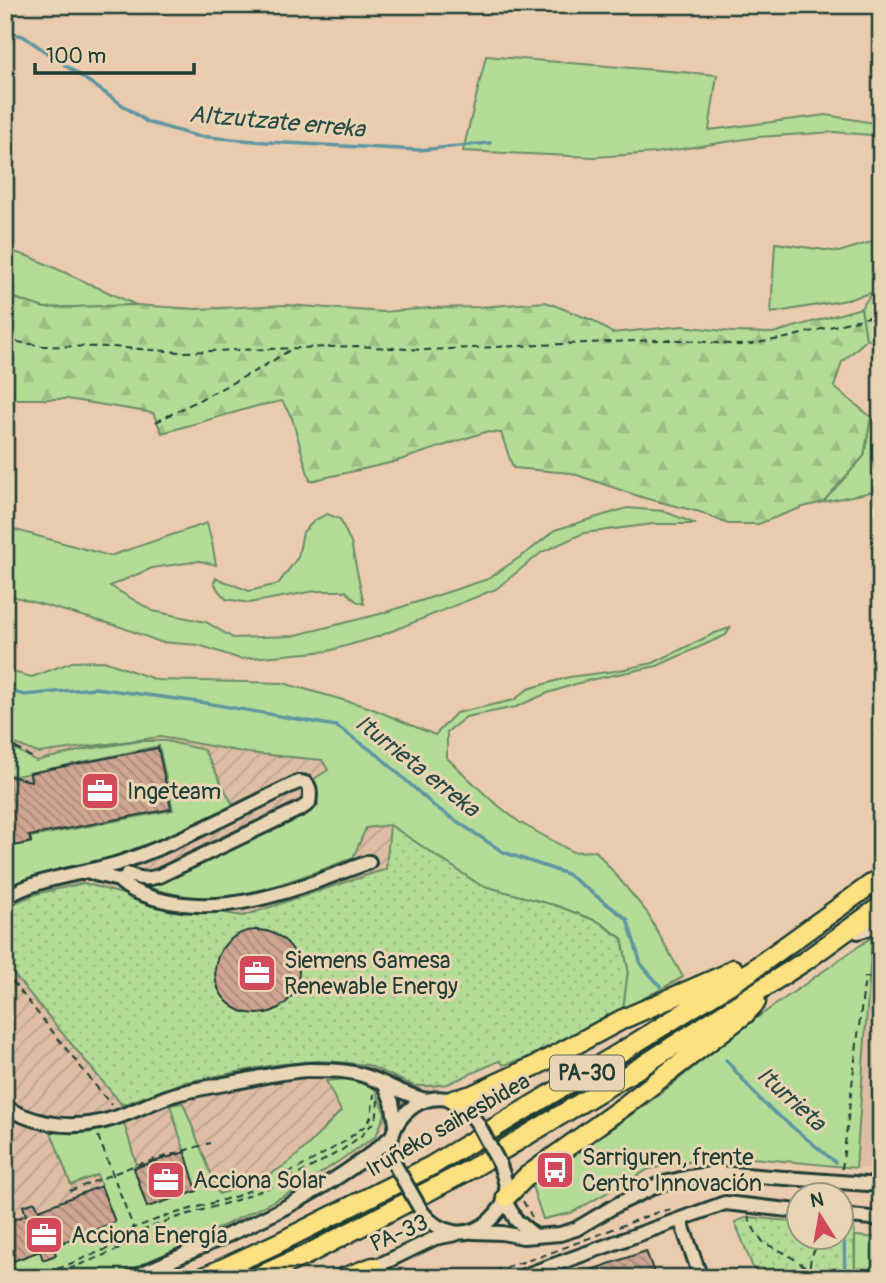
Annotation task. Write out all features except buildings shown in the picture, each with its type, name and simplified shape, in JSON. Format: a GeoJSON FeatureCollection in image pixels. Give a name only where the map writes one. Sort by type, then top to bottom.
{"type":"FeatureCollection","features":[{"type":"Feature","properties":{"kind":"highway"},"geometry":{"type":"LineString","coordinates":[[453,1100],[472,1096],[623,1019],[724,975],[881,868]]}},
{"type":"Feature","properties":{"kind":"highway","name":"Iruñeko saihesbidea"},"geometry":{"type":"LineString","coordinates":[[202,1278],[431,1166],[748,973],[881,877]]}},
{"type":"Feature","properties":{"kind":"highway","name":"Iruñeko saihesbidea"},"geometry":{"type":"LineString","coordinates":[[255,1278],[306,1255],[471,1169],[642,1066],[805,961],[881,906]]}},
{"type":"Feature","properties":{"kind":"highway"},"geometry":{"type":"LineString","coordinates":[[553,1120],[596,1100],[643,1073],[756,1002],[881,916]]}},
{"type":"Feature","properties":{"kind":"highway"},"geometry":{"type":"LineString","coordinates":[[510,1198],[527,1176],[661,1079],[745,1014],[756,1002]]}},
{"type":"Feature","properties":{"kind":"highway"},"geometry":{"type":"LineString","coordinates":[[191,1278],[278,1243]]}},
{"type":"Feature","properties":{"kind":"highway"},"geometry":{"type":"LineString","coordinates":[[343,1278],[365,1272]]}},
{"type":"Feature","properties":{"kind":"street"},"geometry":{"type":"LineString","coordinates":[[5,898],[29,887],[89,870],[124,871],[139,879],[159,876],[302,808],[309,803],[309,786],[298,782],[180,839],[124,871],[95,874],[89,870]]}},
{"type":"Feature","properties":{"kind":"street"},"geometry":{"type":"LineString","coordinates":[[124,871],[122,884],[148,897],[205,905],[253,901],[369,862]]}},
{"type":"Feature","properties":{"kind":"street"},"geometry":{"type":"LineString","coordinates":[[858,932],[881,925]]}},
{"type":"Feature","properties":{"kind":"street"},"geometry":{"type":"LineString","coordinates":[[5,1107],[20,1115],[54,1125],[82,1125],[110,1120],[176,1094],[245,1086],[281,1073],[327,1070],[368,1076],[392,1102],[394,1130],[391,1148],[395,1164],[422,1212],[435,1225],[459,1233],[502,1233],[523,1237],[560,1234],[576,1229],[618,1204],[660,1184],[709,1174],[743,1174],[881,1185]]}},
{"type":"Feature","properties":{"kind":"street"},"geometry":{"type":"LineString","coordinates":[[380,1090],[396,1088],[427,1100],[453,1100],[465,1108],[478,1124],[500,1165],[516,1220],[534,1235]]}},
{"type":"Feature","properties":{"kind":"street"},"geometry":{"type":"LineString","coordinates":[[131,1278],[282,1209],[344,1173],[376,1150],[394,1130],[405,1112],[427,1100]]}},
{"type":"Feature","properties":{"kind":"street"},"geometry":{"type":"LineString","coordinates":[[474,1232],[510,1198]]}},
{"type":"Feature","properties":{"kind":"street"},"geometry":{"type":"LineString","coordinates":[[518,1278],[678,1214],[725,1203],[784,1209]]}},
{"type":"Feature","properties":{"kind":"street"},"geometry":{"type":"LineString","coordinates":[[678,1214],[701,1278]]}},
{"type":"Feature","properties":{"kind":"street"},"geometry":{"type":"LineString","coordinates":[[854,1216],[881,1219]]}},
{"type":"Feature","properties":{"kind":"street","name":"PA-33"},"geometry":{"type":"LineString","coordinates":[[365,1272],[435,1238],[459,1233]]}},
{"type":"Feature","properties":{"kind":"path"},"geometry":{"type":"LineString","coordinates":[[5,340],[43,346],[181,352],[357,346],[424,350],[671,340],[739,345],[786,338],[881,314]]}},
{"type":"Feature","properties":{"kind":"path"},"geometry":{"type":"LineString","coordinates":[[156,422],[291,349]]}},
{"type":"Feature","properties":{"kind":"path"},"geometry":{"type":"LineString","coordinates":[[5,741],[34,759]]}},
{"type":"Feature","properties":{"kind":"path"},"geometry":{"type":"LineString","coordinates":[[5,972],[116,1110]]}},
{"type":"Feature","properties":{"kind":"path"},"geometry":{"type":"LineString","coordinates":[[842,1169],[865,977],[881,979]]}},
{"type":"Feature","properties":{"kind":"path"},"geometry":{"type":"LineString","coordinates":[[35,1278],[119,1244],[134,1228],[237,1196],[280,1178],[323,1155],[359,1131],[371,1117],[380,1090]]}},
{"type":"Feature","properties":{"kind":"path"},"geometry":{"type":"LineString","coordinates":[[46,1278],[122,1248],[136,1233],[278,1184],[342,1150],[373,1123],[380,1090]]}},
{"type":"Feature","properties":{"kind":"path"},"geometry":{"type":"LineString","coordinates":[[95,1123],[136,1233]]}},
{"type":"Feature","properties":{"kind":"path"},"geometry":{"type":"LineString","coordinates":[[359,1131],[366,1139]]}},
{"type":"Feature","properties":{"kind":"path"},"geometry":{"type":"LineString","coordinates":[[70,1191],[114,1173],[211,1143]]}},
{"type":"Feature","properties":{"kind":"path"},"geometry":{"type":"LineString","coordinates":[[510,1198],[533,1219]]}},
{"type":"Feature","properties":{"kind":"path"},"geometry":{"type":"LineString","coordinates":[[747,1205],[755,1231],[764,1243],[786,1253],[808,1269],[813,1278]]}},
{"type":"Feature","properties":{"kind":"path"},"geometry":{"type":"LineString","coordinates":[[471,1278],[542,1258],[658,1212],[678,1214]]}},
{"type":"Feature","properties":{"kind":"path"},"geometry":{"type":"LineString","coordinates":[[540,1249],[542,1258]]}},
{"type":"Feature","properties":{"kind":"path"},"geometry":{"type":"LineString","coordinates":[[808,1278],[814,1252]]}},
{"type":"Feature","properties":{"kind":"path"},"geometry":{"type":"LineString","coordinates":[[547,1254],[548,1258]]}},
{"type":"Feature","properties":{"kind":"shaded area"},"geometry":{"type":"Polygon","coordinates":[[[161,737],[248,753],[323,760],[329,770],[390,825],[524,1059],[504,1065],[499,1061],[407,1100],[368,1143],[296,1190],[111,1278],[5,1278],[5,740],[38,753],[161,737]]]}},
{"type":"Feature","properties":{"kind":"shaded area"},"geometry":{"type":"Polygon","coordinates":[[[881,920],[881,1170],[856,1168],[873,926],[881,920]]]}},
{"type":"Feature","properties":{"kind":"green space"},"geometry":{"type":"Polygon","coordinates":[[[486,56],[717,75],[709,130],[826,115],[881,124],[881,136],[835,132],[758,137],[655,153],[594,157],[463,151],[486,56]]]}},
{"type":"Feature","properties":{"kind":"green space"},"geometry":{"type":"Polygon","coordinates":[[[881,239],[881,338],[866,340],[861,308],[873,292],[847,300],[771,313],[775,243],[839,252],[881,239]]]}},
{"type":"Feature","properties":{"kind":"green space"},"geometry":{"type":"Polygon","coordinates":[[[5,249],[33,258],[136,305],[44,308],[5,295],[5,249]]]}},
{"type":"Feature","properties":{"kind":"green space"},"geometry":{"type":"Polygon","coordinates":[[[5,295],[44,308],[136,305],[196,309],[287,305],[383,312],[546,302],[594,321],[612,333],[683,326],[732,332],[773,333],[861,308],[866,340],[842,362],[834,387],[871,417],[864,456],[823,502],[758,524],[728,524],[700,512],[644,498],[571,473],[513,468],[501,433],[485,432],[394,462],[310,481],[292,418],[282,401],[162,433],[153,413],[67,399],[5,399],[5,295]]]}},
{"type":"Feature","properties":{"kind":"green space"},"geometry":{"type":"Polygon","coordinates":[[[871,417],[881,424],[881,490],[823,502],[864,456],[871,417]]]}},
{"type":"Feature","properties":{"kind":"green space"},"geometry":{"type":"Polygon","coordinates":[[[627,508],[663,511],[696,524],[653,524],[584,533],[542,552],[496,589],[377,637],[328,651],[240,659],[199,645],[160,642],[121,627],[5,594],[5,527],[110,556],[207,523],[216,565],[200,561],[152,568],[110,586],[153,611],[206,622],[233,638],[292,636],[380,614],[488,579],[555,530],[627,508]]]}},
{"type":"Feature","properties":{"kind":"green space"},"geometry":{"type":"Polygon","coordinates":[[[327,514],[340,519],[351,543],[364,604],[356,601],[346,591],[315,591],[249,603],[226,599],[218,590],[214,582],[216,578],[249,591],[278,584],[298,557],[303,532],[315,520],[327,514]]]}},
{"type":"Feature","properties":{"kind":"green space"},"geometry":{"type":"Polygon","coordinates":[[[730,628],[726,635],[657,666],[585,681],[516,707],[466,717],[447,732],[447,758],[490,799],[519,822],[573,852],[596,851],[646,911],[683,977],[623,1010],[628,969],[622,938],[599,922],[557,906],[480,885],[390,825],[366,828],[353,858],[250,892],[206,898],[145,887],[318,805],[314,779],[328,770],[322,760],[248,753],[161,737],[38,753],[5,740],[5,670],[32,677],[72,662],[104,661],[157,680],[283,683],[368,707],[435,735],[456,713],[514,700],[528,689],[569,677],[653,663],[730,628]]]}},
{"type":"Feature","properties":{"kind":"green space"},"geometry":{"type":"Polygon","coordinates":[[[141,741],[166,741],[204,750],[234,807],[133,850],[38,875],[5,890],[5,838],[9,835],[13,846],[31,843],[31,837],[173,810],[159,746],[16,776],[5,773],[5,743],[36,761],[87,749],[141,741]]]}},
{"type":"Feature","properties":{"kind":"green space"},"geometry":{"type":"Polygon","coordinates":[[[390,825],[480,885],[557,906],[599,922],[622,939],[628,969],[623,1010],[524,1059],[504,1065],[499,1061],[448,1084],[414,1086],[368,1065],[316,1061],[273,1065],[181,1083],[122,1105],[5,964],[5,907],[36,894],[84,883],[136,898],[243,916],[386,869],[390,825]]]}},
{"type":"Feature","properties":{"kind":"green space"},"geometry":{"type":"Polygon","coordinates":[[[872,937],[856,1168],[721,1156],[649,1169],[571,1213],[543,1219],[532,1186],[659,1095],[741,1029],[872,937]]]}},
{"type":"Feature","properties":{"kind":"green space"},"geometry":{"type":"Polygon","coordinates":[[[346,1079],[375,1089],[385,1114],[376,1136],[296,1190],[111,1278],[5,1278],[5,1264],[40,1251],[44,1260],[56,1255],[53,1246],[115,1222],[97,1175],[71,1185],[51,1132],[88,1131],[123,1120],[136,1163],[134,1168],[147,1207],[197,1191],[170,1105],[183,1103],[219,1194],[270,1174],[300,1153],[341,1111],[326,1081],[346,1079]]]}},
{"type":"Feature","properties":{"kind":"green space"},"geometry":{"type":"Polygon","coordinates":[[[748,1217],[784,1221],[784,1252],[854,1252],[854,1227],[855,1278],[796,1278],[794,1274],[784,1278],[757,1278],[735,1222],[748,1217]]]}},
{"type":"Feature","properties":{"kind":"green space"},"geometry":{"type":"Polygon","coordinates":[[[855,1236],[881,1238],[881,1278],[855,1278],[855,1236]]]}},
{"type":"Feature","properties":{"kind":"waterway","name":"Altzutzate erreka"},"geometry":{"type":"LineString","coordinates":[[5,32],[23,36],[147,122],[196,136],[419,150],[490,143]]}},
{"type":"Feature","properties":{"kind":"waterway","name":"Iturrieta erreka"},"geometry":{"type":"LineString","coordinates":[[5,690],[25,695],[95,688],[206,703],[336,726],[378,755],[434,806],[503,852],[567,874],[627,919],[641,964],[660,986]]}},
{"type":"Feature","properties":{"kind":"waterway","name":"Iturrieta"},"geometry":{"type":"LineString","coordinates":[[726,1060],[762,1102],[835,1162]]}},
{"type":"Feature","properties":{"kind":"waterway","name":"Iturrieta"},"geometry":{"type":"LineString","coordinates":[[844,1252],[845,1278]]}},
{"type":"Feature","properties":{"kind":"place","name":"Ingeteam"},"geometry":{"type":"Point","coordinates":[100,791]}},
{"type":"Feature","properties":{"kind":"place","name":"Siemens Gamesa Renewable Energy"},"geometry":{"type":"Point","coordinates":[257,973]}},
{"type":"Feature","properties":{"kind":"place","name":"Sarriguren, frente Centro Innovación"},"geometry":{"type":"Point","coordinates":[555,1170]}},
{"type":"Feature","properties":{"kind":"place","name":"Acciona Solar"},"geometry":{"type":"Point","coordinates":[166,1180]}},
{"type":"Feature","properties":{"kind":"place","name":"Acciona Energía"},"geometry":{"type":"Point","coordinates":[44,1235]}}]}
